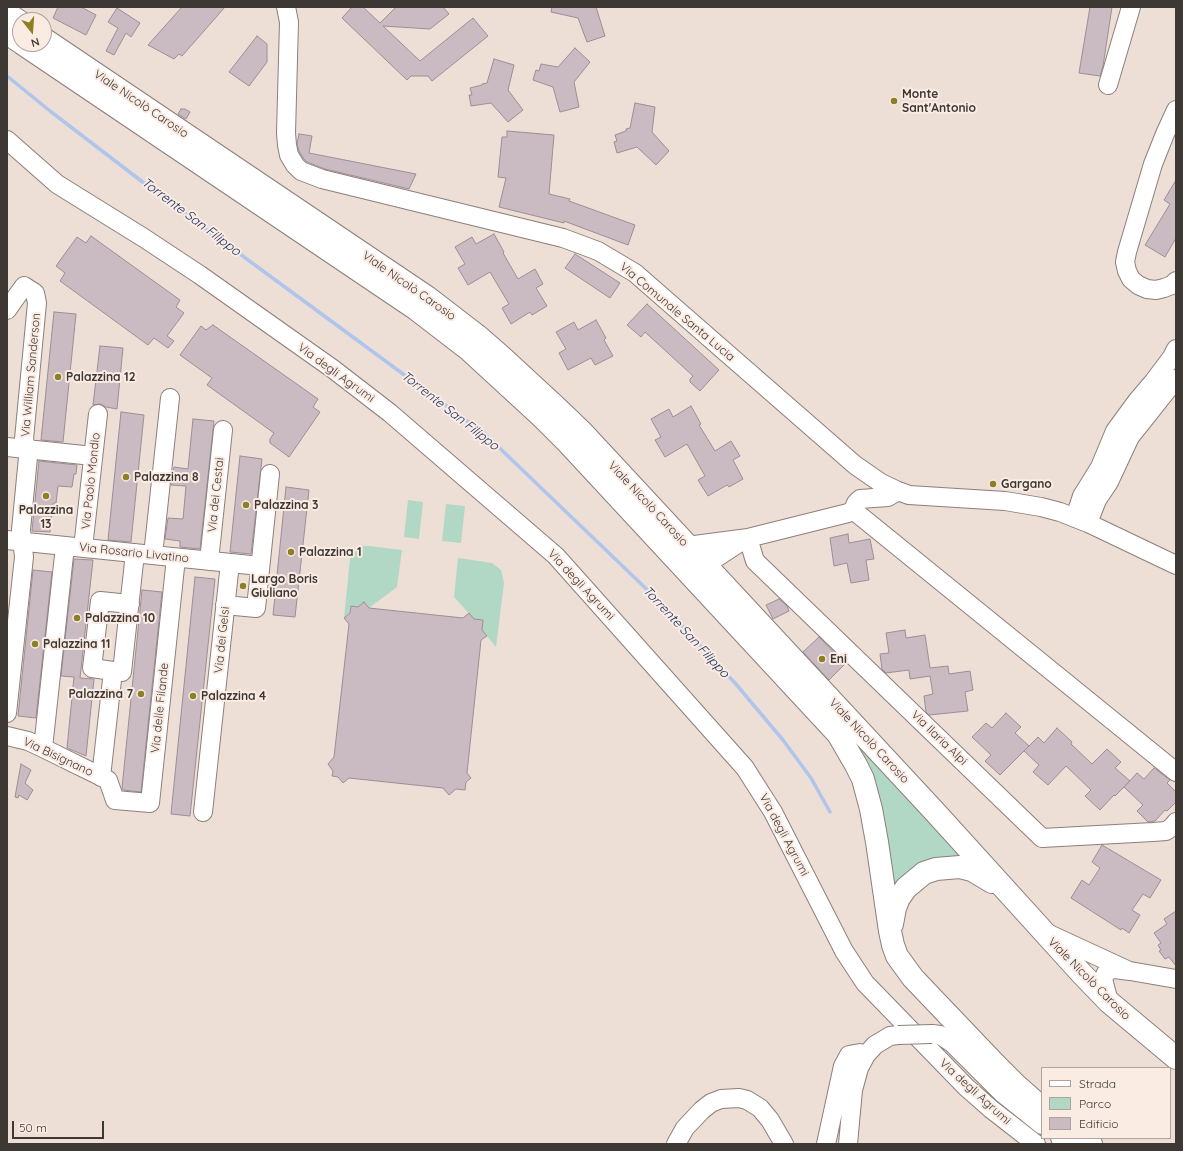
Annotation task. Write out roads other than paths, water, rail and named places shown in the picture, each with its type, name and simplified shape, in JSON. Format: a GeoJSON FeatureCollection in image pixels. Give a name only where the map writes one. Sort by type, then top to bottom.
{"type":"FeatureCollection","features":[{"type":"Feature","properties":{"kind":"main road","name":"Viale Nicolò Carosio"},"geometry":{"type":"LineString","coordinates":[[52,43],[452,315],[488,345],[582,432],[687,546],[700,572],[828,721],[849,750],[863,779],[871,809],[890,931],[897,956],[913,978],[1006,1075],[1041,1107]]}},
{"type":"Feature","properties":{"kind":"main road","name":"Viale Nicolò Carosio"},"geometry":{"type":"LineString","coordinates":[[35,52],[416,309],[468,349],[543,418],[700,572],[914,789],[1006,892],[1109,1002],[1176,1058]]}},
{"type":"Feature","properties":{"kind":"main road"},"geometry":{"type":"LineString","coordinates":[[890,931],[895,908],[899,898],[906,888],[924,873],[936,869],[960,867],[972,870],[1006,892]]}},
{"type":"Feature","properties":{"kind":"street","name":"Via Comunale Santa Lucia"},"geometry":{"type":"LineString","coordinates":[[286,7],[289,22],[287,145],[289,155],[301,171],[322,179],[563,238],[598,251],[624,265],[645,282],[855,465],[882,483],[909,495],[1025,504],[1047,508],[1082,520],[1176,565]]}},
{"type":"Feature","properties":{"kind":"street"},"geometry":{"type":"LineString","coordinates":[[1108,85],[1131,7]]}},
{"type":"Feature","properties":{"kind":"street"},"geometry":{"type":"LineString","coordinates":[[1176,110],[1153,164],[1125,262],[1131,279],[1138,285],[1147,289],[1156,290],[1164,288],[1172,285],[1176,281]]}},
{"type":"Feature","properties":{"kind":"street","name":"Via degli Agrumi"},"geometry":{"type":"LineString","coordinates":[[7,140],[57,184],[200,275],[390,413],[556,556],[745,768],[773,812],[852,966],[865,983],[966,1087],[991,1109],[1036,1144]]}},
{"type":"Feature","properties":{"kind":"street","name":"Via William Sanderson"},"geometry":{"type":"LineString","coordinates":[[7,310],[24,286],[35,293],[37,303],[24,439],[28,456],[21,530],[14,541],[24,557],[13,605],[7,713]]}},
{"type":"Feature","properties":{"kind":"street"},"geometry":{"type":"LineString","coordinates":[[1082,520],[1082,496],[1100,467],[1115,431],[1172,357],[1176,349]]}},
{"type":"Feature","properties":{"kind":"street"},"geometry":{"type":"LineString","coordinates":[[1082,520],[1109,482],[1130,437],[1176,379]]}},
{"type":"Feature","properties":{"kind":"street"},"geometry":{"type":"LineString","coordinates":[[153,555],[170,398]]}},
{"type":"Feature","properties":{"kind":"street","name":"Via Paolo Mondio"},"geometry":{"type":"LineString","coordinates":[[84,548],[98,414]]}},
{"type":"Feature","properties":{"kind":"street","name":"Via dei Cestai"},"geometry":{"type":"LineString","coordinates":[[209,561],[223,430]]}},
{"type":"Feature","properties":{"kind":"street"},"geometry":{"type":"LineString","coordinates":[[7,447],[94,456]]}},
{"type":"Feature","properties":{"kind":"street"},"geometry":{"type":"LineString","coordinates":[[226,605],[256,608],[270,474]]}},
{"type":"Feature","properties":{"kind":"street"},"geometry":{"type":"LineString","coordinates":[[687,546],[745,538],[848,513],[853,510],[856,503],[860,499],[888,496],[898,491]]}},
{"type":"Feature","properties":{"kind":"street"},"geometry":{"type":"LineString","coordinates":[[853,510],[1176,772]]}},
{"type":"Feature","properties":{"kind":"street"},"geometry":{"type":"LineString","coordinates":[[700,572],[745,538]]}},
{"type":"Feature","properties":{"kind":"street","name":"Via Ilaria Alpi"},"geometry":{"type":"LineString","coordinates":[[745,538],[755,561],[1042,838],[1166,831],[1176,822]]}},
{"type":"Feature","properties":{"kind":"street","name":"Via Rosario Livatino"},"geometry":{"type":"LineString","coordinates":[[14,541],[260,566]]}},
{"type":"Feature","properties":{"kind":"street"},"geometry":{"type":"LineString","coordinates":[[43,748],[65,546]]}},
{"type":"Feature","properties":{"kind":"street"},"geometry":{"type":"LineString","coordinates":[[130,604],[100,601],[92,668],[122,672],[130,604],[135,553]]}},
{"type":"Feature","properties":{"kind":"street","name":"Via delle Filande"},"geometry":{"type":"LineString","coordinates":[[104,779],[115,800],[150,804],[176,558]]}},
{"type":"Feature","properties":{"kind":"street","name":"Via dei Gelsi"},"geometry":{"type":"LineString","coordinates":[[203,812],[230,563]]}},
{"type":"Feature","properties":{"kind":"street"},"geometry":{"type":"LineString","coordinates":[[104,779],[113,671]]}},
{"type":"Feature","properties":{"kind":"street","name":"Via Bisignano"},"geometry":{"type":"LineString","coordinates":[[7,736],[28,741],[104,779]]}},
{"type":"Feature","properties":{"kind":"street"},"geometry":{"type":"LineString","coordinates":[[1041,930],[1110,960],[1130,971]]}},
{"type":"Feature","properties":{"kind":"street"},"geometry":{"type":"LineString","coordinates":[[1109,1002],[1103,979],[1106,973],[1110,970],[1115,969],[1130,971],[1176,979]]}},
{"type":"Feature","properties":{"kind":"street"},"geometry":{"type":"LineString","coordinates":[[848,1144],[853,1090],[859,1068],[866,1055],[875,1045],[890,1036],[898,1035],[940,1035],[952,1043],[1002,1093],[1041,1124]]}},
{"type":"Feature","properties":{"kind":"street"},"geometry":{"type":"LineString","coordinates":[[826,1144],[843,1066],[850,1055],[860,1053],[866,1055]]}},
{"type":"Feature","properties":{"kind":"street"},"geometry":{"type":"LineString","coordinates":[[676,1144],[686,1128],[702,1110],[711,1103],[720,1100],[739,1098],[747,1100],[760,1108],[770,1120],[784,1144]]}},
{"type":"Feature","properties":{"kind":"waterway","name":"Torrente San Filippo"},"geometry":{"type":"LineString","coordinates":[[7,76],[153,190],[486,435],[660,602],[735,683],[783,740],[811,778],[830,812]]}},
{"type":"Feature","properties":{"kind":"place","name":"Monte Sant'Antonio"},"geometry":{"type":"Point","coordinates":[894,101]}},
{"type":"Feature","properties":{"kind":"place","name":"Palazzina 12"},"geometry":{"type":"Point","coordinates":[58,377]}},
{"type":"Feature","properties":{"kind":"place","name":"Palazzina 8"},"geometry":{"type":"Point","coordinates":[126,477]}},
{"type":"Feature","properties":{"kind":"place","name":"Gargano"},"geometry":{"type":"Point","coordinates":[993,484]}},
{"type":"Feature","properties":{"kind":"place","name":"Palazzina 13"},"geometry":{"type":"Point","coordinates":[46,496]}},
{"type":"Feature","properties":{"kind":"place","name":"Palazzina 3"},"geometry":{"type":"Point","coordinates":[246,505]}},
{"type":"Feature","properties":{"kind":"place","name":"Palazzina 1"},"geometry":{"type":"Point","coordinates":[291,552]}},
{"type":"Feature","properties":{"kind":"place","name":"Largo Boris Giuliano"},"geometry":{"type":"Point","coordinates":[243,586]}},
{"type":"Feature","properties":{"kind":"place","name":"Palazzina 10"},"geometry":{"type":"Point","coordinates":[77,618]}},
{"type":"Feature","properties":{"kind":"place","name":"Palazzina 11"},"geometry":{"type":"Point","coordinates":[35,644]}},
{"type":"Feature","properties":{"kind":"place","name":"Eni"},"geometry":{"type":"Point","coordinates":[822,659]}},
{"type":"Feature","properties":{"kind":"place","name":"Palazzina 7"},"geometry":{"type":"Point","coordinates":[141,694]}},
{"type":"Feature","properties":{"kind":"place","name":"Palazzina 4"},"geometry":{"type":"Point","coordinates":[193,696]}}]}
